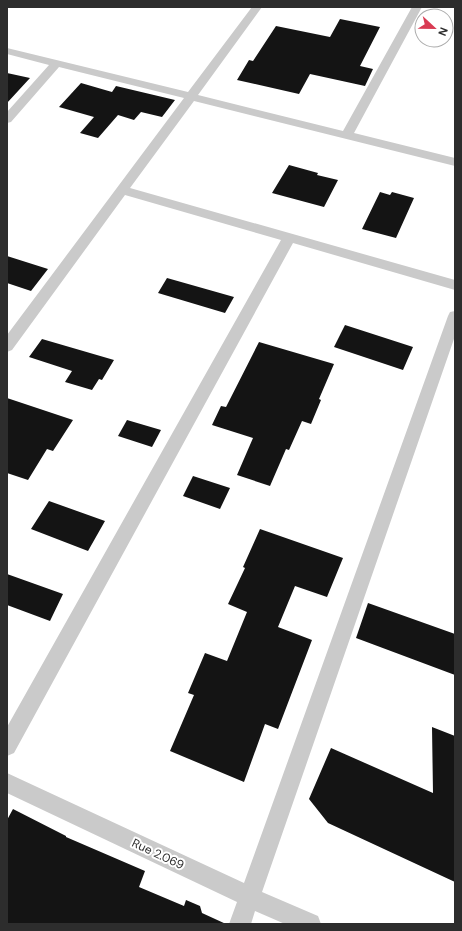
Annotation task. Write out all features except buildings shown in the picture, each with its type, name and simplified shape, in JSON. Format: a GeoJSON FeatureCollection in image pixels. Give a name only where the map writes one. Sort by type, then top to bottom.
{"type":"FeatureCollection","features":[{"type":"Feature","properties":{"kind":"street"},"geometry":{"type":"LineString","coordinates":[[7,346],[257,7]]}},
{"type":"Feature","properties":{"kind":"street"},"geometry":{"type":"LineString","coordinates":[[347,135],[417,7]]}},
{"type":"Feature","properties":{"kind":"street"},"geometry":{"type":"LineString","coordinates":[[7,51],[455,162]]}},
{"type":"Feature","properties":{"kind":"street"},"geometry":{"type":"LineString","coordinates":[[7,118],[57,63]]}},
{"type":"Feature","properties":{"kind":"street"},"geometry":{"type":"LineString","coordinates":[[122,190],[455,285]]}},
{"type":"Feature","properties":{"kind":"street"},"geometry":{"type":"LineString","coordinates":[[7,746],[290,238]]}},
{"type":"Feature","properties":{"kind":"street"},"geometry":{"type":"LineString","coordinates":[[240,924],[455,316]]}},
{"type":"Feature","properties":{"kind":"street","name":"Rue 2.069"},"geometry":{"type":"LineString","coordinates":[[7,783],[249,897],[310,924]]}}]}
